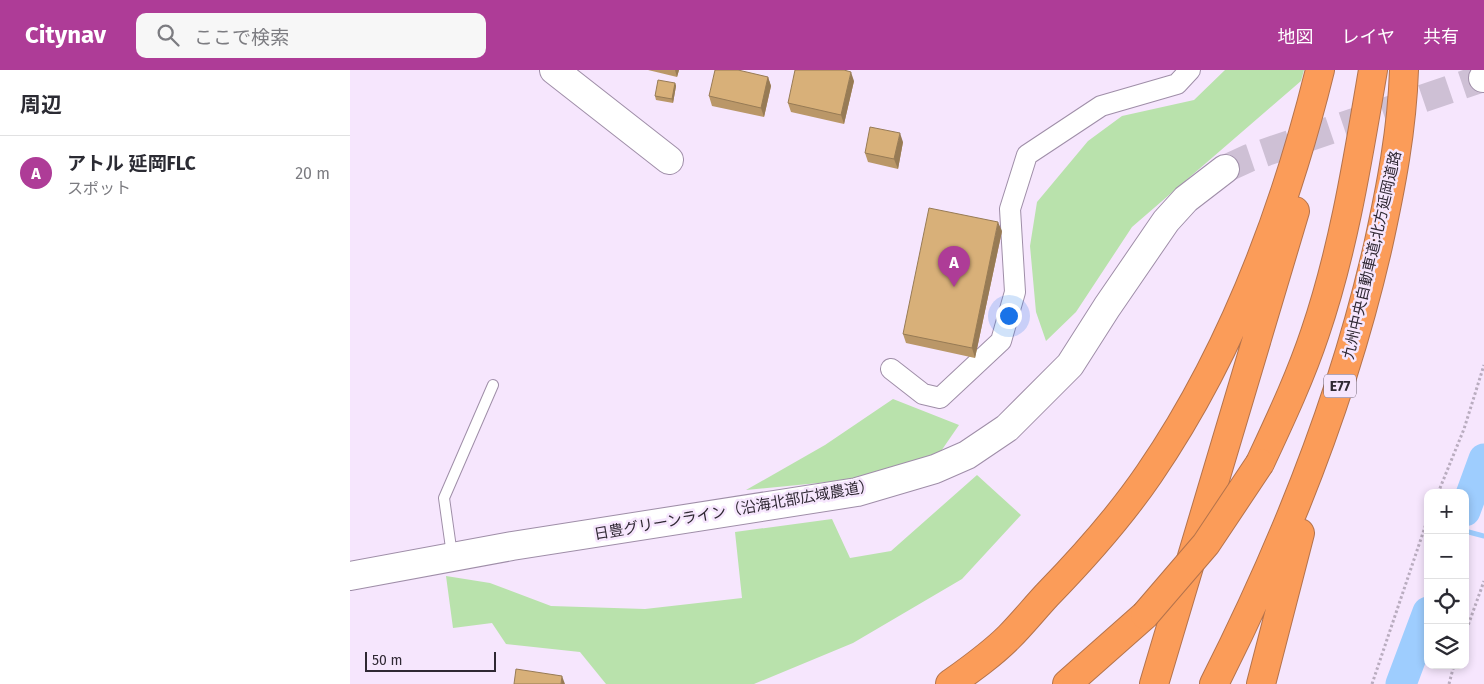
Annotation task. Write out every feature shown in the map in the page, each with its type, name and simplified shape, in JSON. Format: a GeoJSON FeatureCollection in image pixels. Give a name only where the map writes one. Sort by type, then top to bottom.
{"type":"FeatureCollection","features":[{"type":"Feature","properties":{"kind":"highway"},"geometry":{"type":"LineString","coordinates":[[950,684],[990,655],[1095,545],[1170,443],[1203,385],[1246,296],[1293,165],[1320,70]]}},
{"type":"Feature","properties":{"kind":"highway"},"geometry":{"type":"LineString","coordinates":[[1154,684],[1273,289],[1303,183],[1331,70]]}},
{"type":"Feature","properties":{"kind":"highway"},"geometry":{"type":"LineString","coordinates":[[1067,684],[1145,615],[1206,544],[1260,463],[1301,373],[1328,289],[1353,179],[1373,70]]}},
{"type":"Feature","properties":{"kind":"highway","name":"九州中央自動車道;北方延岡道路"},"geometry":{"type":"LineString","coordinates":[[1214,684],[1272,564],[1344,375],[1370,280],[1393,176],[1400,133],[1404,70]]}},
{"type":"Feature","properties":{"kind":"highway"},"geometry":{"type":"LineString","coordinates":[[1261,684],[1314,480],[1344,375]]}},
{"type":"Feature","properties":{"kind":"highway"},"geometry":{"type":"LineString","coordinates":[[939,684],[979,658],[1032,611]]}},
{"type":"Feature","properties":{"kind":"street"},"geometry":{"type":"LineString","coordinates":[[554,70],[669,160]]}},
{"type":"Feature","properties":{"kind":"street"},"geometry":{"type":"LineString","coordinates":[[891,369],[923,394],[940,398],[1001,342],[1015,292],[1010,209],[1027,156],[1101,106],[1177,84],[1190,70]]}},
{"type":"Feature","properties":{"kind":"street","name":"日豊グリーンライン（沿海北部広域農道）"},"geometry":{"type":"LineString","coordinates":[[350,576],[512,546],[856,492],[935,469],[968,456],[1007,428],[1070,365],[1166,221],[1186,199],[1225,170]]}},
{"type":"Feature","properties":{"kind":"lane"},"geometry":{"type":"LineString","coordinates":[[452,558],[444,498],[493,384]]}},
{"type":"Feature","properties":{"kind":"path"},"geometry":{"type":"LineString","coordinates":[[1440,489],[1464,429],[1484,365]]}},
{"type":"Feature","properties":{"kind":"path"},"geometry":{"type":"LineString","coordinates":[[1372,684],[1424,530]]}},
{"type":"Feature","properties":{"kind":"path"},"geometry":{"type":"LineString","coordinates":[[1469,624],[1484,582]]}},
{"type":"Feature","properties":{"kind":"path"},"geometry":{"type":"LineString","coordinates":[[1449,684],[1453,669]]}},
{"type":"Feature","properties":{"kind":"green space"},"geometry":{"type":"Polygon","coordinates":[[[1225,70],[1304,70],[1301,81],[1132,227],[1076,312],[1046,341],[1036,312],[1030,246],[1037,202],[1088,141],[1122,116],[1194,100],[1225,70]]]}},
{"type":"Feature","properties":{"kind":"green space"},"geometry":{"type":"Polygon","coordinates":[[[893,399],[959,425],[937,457],[849,480],[746,490],[825,445],[893,399]]]}},
{"type":"Feature","properties":{"kind":"green space"},"geometry":{"type":"Polygon","coordinates":[[[977,475],[1021,515],[962,579],[853,643],[754,684],[606,684],[580,652],[506,644],[492,623],[453,628],[446,576],[490,583],[551,606],[645,609],[742,598],[735,532],[832,519],[850,558],[891,551],[977,475]]]}},
{"type":"Feature","properties":{"kind":"building"},"geometry":{"type":"Polygon","coordinates":[[[715,70],[738,70],[768,77],[761,108],[709,96],[715,70]]]}},
{"type":"Feature","properties":{"kind":"building"},"geometry":{"type":"Polygon","coordinates":[[[795,70],[844,70],[851,72],[841,115],[788,103],[795,70]]]}},
{"type":"Feature","properties":{"kind":"building"},"geometry":{"type":"Polygon","coordinates":[[[658,80],[675,83],[672,99],[655,96],[658,80]]]}},
{"type":"Feature","properties":{"kind":"building"},"geometry":{"type":"Polygon","coordinates":[[[870,127],[900,133],[894,159],[865,153],[870,127]]]}},
{"type":"Feature","properties":{"kind":"building"},"geometry":{"type":"Polygon","coordinates":[[[929,208],[998,222],[972,348],[903,334],[929,208]]]}},
{"type":"Feature","properties":{"kind":"building"},"geometry":{"type":"Polygon","coordinates":[[[516,669],[562,676],[561,684],[514,684],[516,669]]]}},
{"type":"Feature","properties":{"kind":"waterway"},"geometry":{"type":"LineString","coordinates":[[1469,500],[1484,459]]}},
{"type":"Feature","properties":{"kind":"waterway"},"geometry":{"type":"LineString","coordinates":[[1469,532],[1484,536]]}},
{"type":"Feature","properties":{"kind":"waterway"},"geometry":{"type":"LineString","coordinates":[[1401,684],[1424,623]]}},
{"type":"Feature","properties":{"kind":"tunnel"},"geometry":{"type":"LineString","coordinates":[[1225,169],[1249,158],[1483,78]]}},
{"type":"Feature","properties":{"kind":"place","name":"アトル 延岡FLC"},"geometry":{"type":"Point","coordinates":[954,287]}}]}
